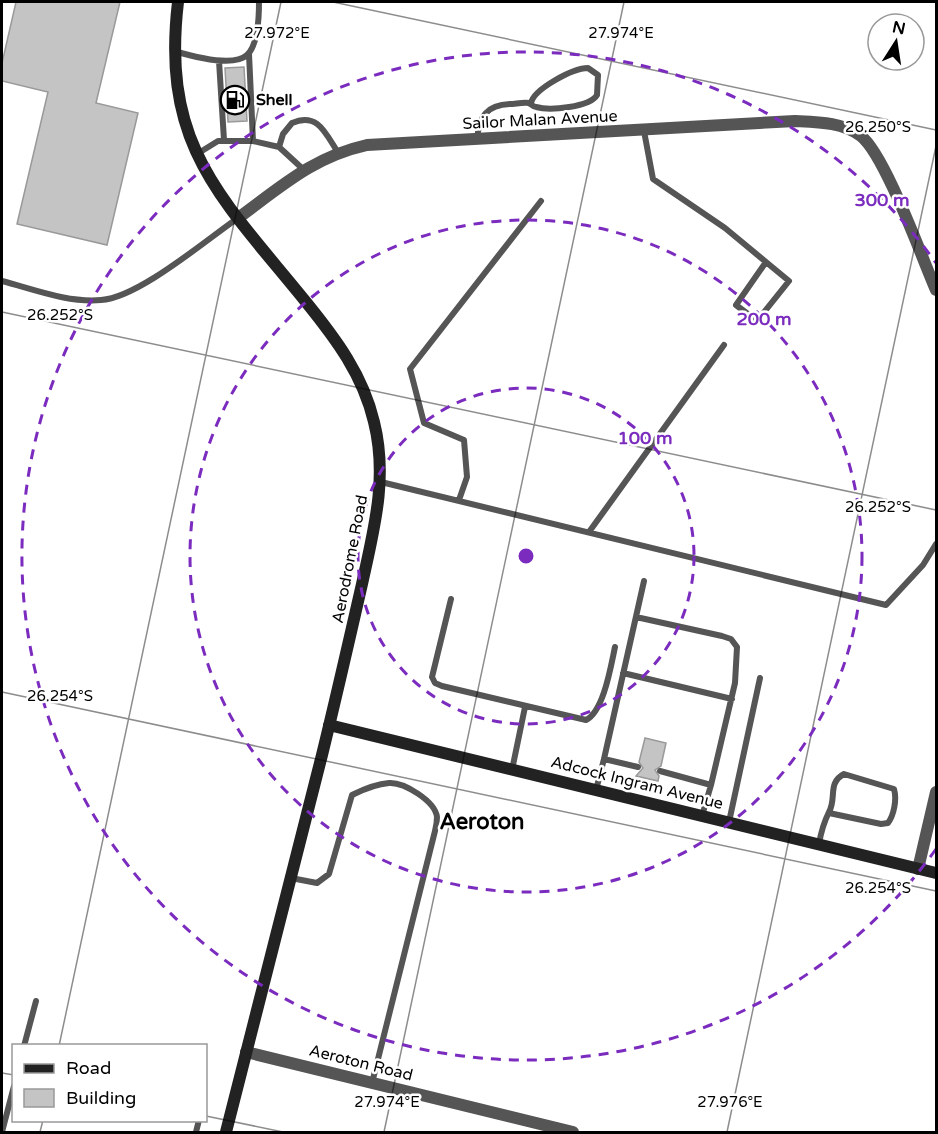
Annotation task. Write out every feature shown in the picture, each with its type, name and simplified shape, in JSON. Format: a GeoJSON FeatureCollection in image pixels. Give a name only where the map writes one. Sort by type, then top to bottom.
{"type":"FeatureCollection","features":[{"type":"Feature","properties":{"kind":"street","name":"Aerodrome Road"},"geometry":{"type":"LineString","coordinates":[[178,2],[174,51],[176,91],[196,154],[211,182],[331,333],[358,377],[374,421],[379,443],[381,482],[372,544],[329,725],[226,1132]]}},
{"type":"Feature","properties":{"kind":"street","name":"Sailor Malan Avenue"},"geometry":{"type":"LineString","coordinates":[[238,218],[304,170],[337,151],[367,145],[795,121],[829,122],[861,136],[879,160],[936,290]]}},
{"type":"Feature","properties":{"kind":"street","name":"Adcock Ingram Avenue"},"geometry":{"type":"LineString","coordinates":[[329,725],[936,873]]}},
{"type":"Feature","properties":{"kind":"street"},"geometry":{"type":"LineString","coordinates":[[918,869],[936,792]]}},
{"type":"Feature","properties":{"kind":"street","name":"Aeroton Road"},"geometry":{"type":"LineString","coordinates":[[246,1052],[573,1132]]}},
{"type":"Feature","properties":{"kind":"lane"},"geometry":{"type":"LineString","coordinates":[[253,141],[249,54],[254,39],[259,2]]}},
{"type":"Feature","properties":{"kind":"lane"},"geometry":{"type":"LineString","coordinates":[[174,51],[219,61],[243,58],[249,54]]}},
{"type":"Feature","properties":{"kind":"lane"},"geometry":{"type":"LineString","coordinates":[[219,61],[224,140]]}},
{"type":"Feature","properties":{"kind":"lane"},"geometry":{"type":"LineString","coordinates":[[477,139],[479,122],[490,108],[501,104],[531,103],[538,108],[574,106],[590,102],[598,91],[598,75],[588,68],[574,70],[534,94],[531,103]]}},
{"type":"Feature","properties":{"kind":"lane"},"geometry":{"type":"LineString","coordinates":[[279,147],[283,134],[292,123],[311,119],[318,122],[337,151]]}},
{"type":"Feature","properties":{"kind":"lane"},"geometry":{"type":"LineString","coordinates":[[644,131],[653,179],[725,228],[789,280],[758,321],[736,305],[766,262]]}},
{"type":"Feature","properties":{"kind":"lane"},"geometry":{"type":"LineString","coordinates":[[196,154],[224,140],[253,141],[279,147],[304,170]]}},
{"type":"Feature","properties":{"kind":"lane"},"geometry":{"type":"LineString","coordinates":[[459,500],[467,477],[464,440],[424,423],[410,369],[541,201]]}},
{"type":"Feature","properties":{"kind":"lane"},"geometry":{"type":"LineString","coordinates":[[2,281],[79,300],[103,300],[129,293],[238,218]]}},
{"type":"Feature","properties":{"kind":"lane"},"geometry":{"type":"LineString","coordinates":[[589,532],[724,345]]}},
{"type":"Feature","properties":{"kind":"lane"},"geometry":{"type":"LineString","coordinates":[[381,482],[886,604],[923,565],[936,544]]}},
{"type":"Feature","properties":{"kind":"lane"},"geometry":{"type":"LineString","coordinates":[[596,790],[644,581]]}},
{"type":"Feature","properties":{"kind":"lane"},"geometry":{"type":"LineString","coordinates":[[451,599],[432,680],[442,686],[525,707],[590,718],[603,694],[615,647]]}},
{"type":"Feature","properties":{"kind":"lane"},"geometry":{"type":"LineString","coordinates":[[636,617],[722,636],[734,642],[739,653],[732,699],[702,816]]}},
{"type":"Feature","properties":{"kind":"lane"},"geometry":{"type":"LineString","coordinates":[[623,673],[732,699]]}},
{"type":"Feature","properties":{"kind":"lane"},"geometry":{"type":"LineString","coordinates":[[729,823],[760,678]]}},
{"type":"Feature","properties":{"kind":"lane"},"geometry":{"type":"LineString","coordinates":[[512,771],[525,707]]}},
{"type":"Feature","properties":{"kind":"lane"},"geometry":{"type":"LineString","coordinates":[[604,759],[638,767]]}},
{"type":"Feature","properties":{"kind":"lane"},"geometry":{"type":"LineString","coordinates":[[660,771],[711,785]]}},
{"type":"Feature","properties":{"kind":"lane"},"geometry":{"type":"LineString","coordinates":[[819,844],[824,820],[829,813],[834,782],[844,774],[894,789],[892,817],[888,823],[829,813]]}},
{"type":"Feature","properties":{"kind":"lane"},"geometry":{"type":"LineString","coordinates":[[291,878],[317,883],[323,881],[329,874],[352,795],[377,785],[401,784],[432,805],[437,816],[435,831],[372,1083]]}},
{"type":"Feature","properties":{"kind":"lane"},"geometry":{"type":"LineString","coordinates":[[25,1044],[36,1001]]}},
{"type":"Feature","properties":{"kind":"lane"},"geometry":{"type":"LineString","coordinates":[[2,1132],[12,1094]]}},
{"type":"Feature","properties":{"kind":"building"},"geometry":{"type":"Polygon","coordinates":[[[16,2],[120,2],[96,103],[138,113],[107,245],[17,224],[48,92],[2,81],[2,63],[16,2]]]}},
{"type":"Feature","properties":{"kind":"building"},"geometry":{"type":"Polygon","coordinates":[[[244,67],[247,121],[228,122],[225,68],[244,67]]]}},
{"type":"Feature","properties":{"kind":"building"},"geometry":{"type":"Polygon","coordinates":[[[645,738],[666,743],[661,766],[655,770],[659,776],[658,781],[636,776],[643,768],[639,762],[645,738]]]}},
{"type":"Feature","properties":{"kind":"place","name":"Shell"},"geometry":{"type":"Point","coordinates":[235,100]}},
{"type":"Feature","properties":{"kind":"district","name":"Aeroton"},"geometry":{"type":"Point","coordinates":[482,822]}}]}
